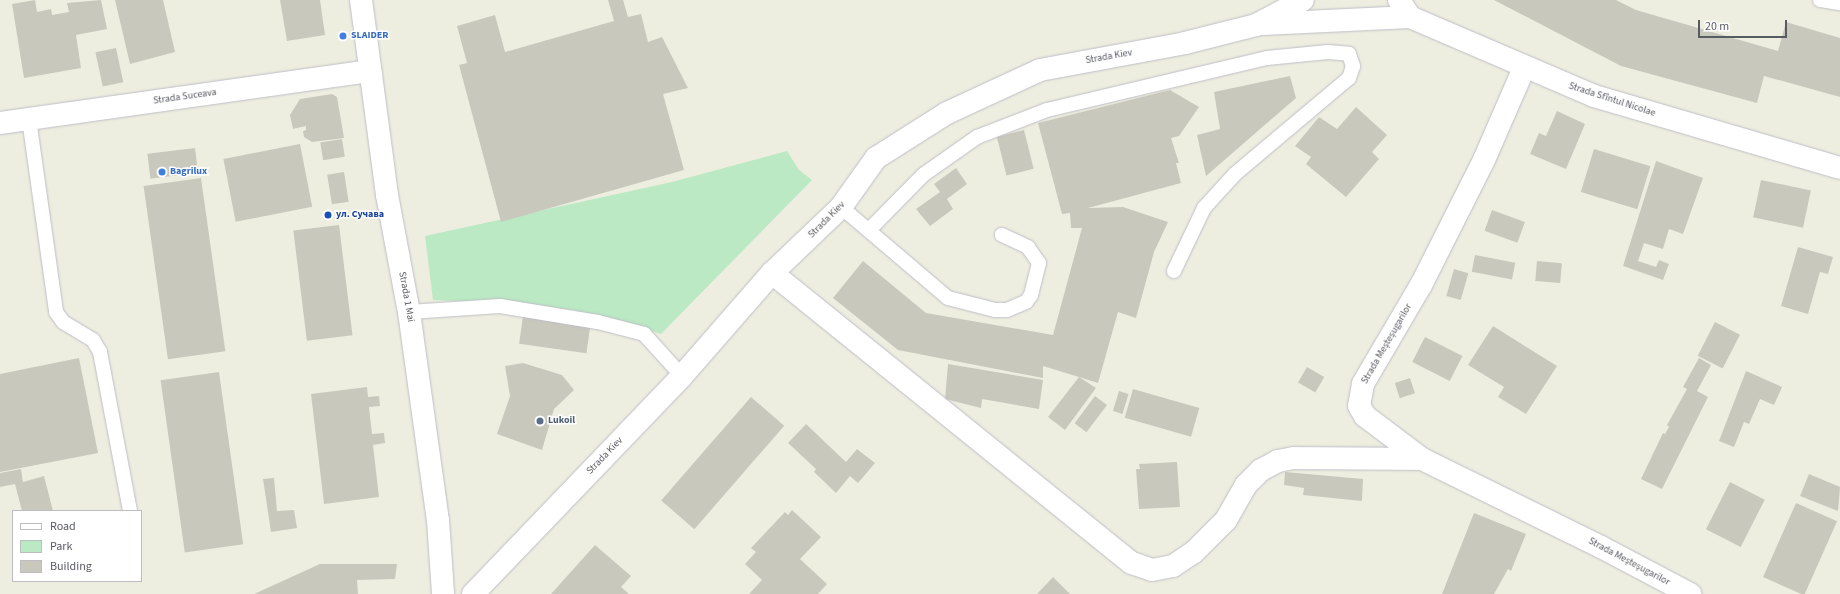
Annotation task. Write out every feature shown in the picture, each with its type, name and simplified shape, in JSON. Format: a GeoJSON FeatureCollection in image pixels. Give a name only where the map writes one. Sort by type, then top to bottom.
{"type":"FeatureCollection","features":[{"type":"Feature","properties":{"kind":"street","name":"Strada 1 Mai"},"geometry":{"type":"LineString","coordinates":[[361,0],[387,194],[409,312],[438,520],[443,594]]}},
{"type":"Feature","properties":{"kind":"street","name":"Strada Kiev"},"geometry":{"type":"LineString","coordinates":[[473,594],[682,376],[772,273],[841,207],[876,158],[947,113],[1040,70],[1185,44],[1256,25],[1303,0]]}},
{"type":"Feature","properties":{"kind":"street"},"geometry":{"type":"LineString","coordinates":[[1256,25],[1404,8]]}},
{"type":"Feature","properties":{"kind":"street","name":"Strada Sfîntul Nicolae"},"geometry":{"type":"LineString","coordinates":[[1404,8],[1524,68],[1594,96],[1840,168]]}},
{"type":"Feature","properties":{"kind":"street","name":"Strada Meșteșugarilor"},"geometry":{"type":"LineString","coordinates":[[1524,68],[1484,160],[1425,278],[1366,378],[1359,395],[1359,406],[1365,416],[1422,460],[1601,546],[1690,594]]}},
{"type":"Feature","properties":{"kind":"street","name":"Strada Suceava"},"geometry":{"type":"LineString","coordinates":[[0,123],[370,71]]}},
{"type":"Feature","properties":{"kind":"street"},"geometry":{"type":"LineString","coordinates":[[772,273],[1132,563],[1152,570],[1173,566],[1194,552],[1226,520],[1246,485],[1261,470],[1278,461],[1294,458],[1422,460]]}},
{"type":"Feature","properties":{"kind":"lane"},"geometry":{"type":"LineString","coordinates":[[1820,0],[1840,2]]}},
{"type":"Feature","properties":{"kind":"lane"},"geometry":{"type":"LineString","coordinates":[[869,230],[923,175],[977,137],[1047,110],[1267,58],[1328,52],[1349,54],[1353,66],[1349,78],[1235,174],[1204,208],[1174,271]]}},
{"type":"Feature","properties":{"kind":"lane"},"geometry":{"type":"LineString","coordinates":[[29,119],[56,312],[63,322],[93,340],[100,352],[130,510]]}},
{"type":"Feature","properties":{"kind":"lane"},"geometry":{"type":"LineString","coordinates":[[841,207],[948,298],[995,310],[1007,310],[1026,302],[1031,295],[1039,263],[1028,247],[1002,235]]}},
{"type":"Feature","properties":{"kind":"lane"},"geometry":{"type":"LineString","coordinates":[[409,312],[500,306],[598,322],[644,334],[682,376]]}},
{"type":"Feature","properties":{"kind":"green space"},"geometry":{"type":"Polygon","coordinates":[[[787,151],[799,170],[812,180],[661,334],[610,318],[573,310],[529,304],[433,300],[425,236],[672,182],[787,151]]]}},
{"type":"Feature","properties":{"kind":"building"},"geometry":{"type":"Polygon","coordinates":[[[35,0],[37,12],[51,9],[52,15],[69,12],[67,3],[101,0],[107,29],[76,35],[81,68],[24,78],[12,4],[35,0]]]}},
{"type":"Feature","properties":{"kind":"building"},"geometry":{"type":"Polygon","coordinates":[[[115,0],[163,0],[175,52],[130,64],[115,0]]]}},
{"type":"Feature","properties":{"kind":"building"},"geometry":{"type":"Polygon","coordinates":[[[280,0],[320,0],[325,35],[287,41],[280,0]]]}},
{"type":"Feature","properties":{"kind":"building"},"geometry":{"type":"Polygon","coordinates":[[[608,0],[623,0],[628,17],[641,14],[648,42],[662,37],[688,88],[663,94],[684,170],[501,222],[459,65],[467,63],[457,26],[495,15],[505,52],[614,21],[608,0]]]}},
{"type":"Feature","properties":{"kind":"building"},"geometry":{"type":"Polygon","coordinates":[[[1494,0],[1616,0],[1636,10],[1778,51],[1786,22],[1840,38],[1840,97],[1764,76],[1757,103],[1621,66],[1494,0]]]}},
{"type":"Feature","properties":{"kind":"building"},"geometry":{"type":"Polygon","coordinates":[[[116,48],[123,82],[103,87],[95,52],[116,48]]]}},
{"type":"Feature","properties":{"kind":"building"},"geometry":{"type":"Polygon","coordinates":[[[1290,76],[1296,98],[1206,176],[1197,135],[1220,129],[1214,92],[1290,76]]]}},
{"type":"Feature","properties":{"kind":"building"},"geometry":{"type":"Polygon","coordinates":[[[1170,90],[1199,107],[1179,136],[1171,138],[1179,163],[1176,163],[1181,183],[1088,208],[1123,207],[1168,222],[1154,252],[1136,318],[1118,312],[1098,383],[1043,366],[1043,378],[898,350],[833,298],[863,261],[926,313],[1053,335],[1082,228],[1071,228],[1070,213],[1062,214],[1038,123],[1170,90]]]}},
{"type":"Feature","properties":{"kind":"building"},"geometry":{"type":"Polygon","coordinates":[[[332,94],[337,97],[344,138],[312,142],[304,137],[303,131],[306,130],[306,126],[293,129],[290,115],[300,99],[332,94]]]}},
{"type":"Feature","properties":{"kind":"building"},"geometry":{"type":"Polygon","coordinates":[[[1356,107],[1387,135],[1372,152],[1379,159],[1346,197],[1306,164],[1311,157],[1295,146],[1319,117],[1337,129],[1356,107]]]}},
{"type":"Feature","properties":{"kind":"building"},"geometry":{"type":"Polygon","coordinates":[[[1557,111],[1585,124],[1566,169],[1530,154],[1539,133],[1546,136],[1557,111]]]}},
{"type":"Feature","properties":{"kind":"building"},"geometry":{"type":"Polygon","coordinates":[[[1024,130],[1034,169],[1007,176],[997,137],[1024,130]]]}},
{"type":"Feature","properties":{"kind":"building"},"geometry":{"type":"Polygon","coordinates":[[[342,139],[345,157],[323,160],[320,142],[342,139]]]}},
{"type":"Feature","properties":{"kind":"building"},"geometry":{"type":"Polygon","coordinates":[[[300,144],[312,207],[236,222],[223,159],[300,144]]]}},
{"type":"Feature","properties":{"kind":"building"},"geometry":{"type":"Polygon","coordinates":[[[195,148],[198,173],[150,179],[147,154],[195,148]]]}},
{"type":"Feature","properties":{"kind":"building"},"geometry":{"type":"Polygon","coordinates":[[[1594,149],[1650,166],[1637,209],[1581,192],[1594,149]]]}},
{"type":"Feature","properties":{"kind":"building"},"geometry":{"type":"Polygon","coordinates":[[[1656,161],[1703,178],[1683,234],[1669,229],[1663,249],[1644,243],[1638,261],[1656,267],[1659,260],[1669,264],[1663,280],[1623,266],[1656,161]]]}},
{"type":"Feature","properties":{"kind":"building"},"geometry":{"type":"Polygon","coordinates":[[[956,168],[967,184],[947,199],[953,209],[930,226],[916,209],[940,192],[934,184],[956,168]]]}},
{"type":"Feature","properties":{"kind":"building"},"geometry":{"type":"Polygon","coordinates":[[[344,172],[349,202],[332,204],[327,175],[344,172]]]}},
{"type":"Feature","properties":{"kind":"building"},"geometry":{"type":"Polygon","coordinates":[[[201,178],[225,351],[168,359],[144,186],[201,178]]]}},
{"type":"Feature","properties":{"kind":"building"},"geometry":{"type":"Polygon","coordinates":[[[1761,180],[1811,191],[1803,228],[1753,217],[1761,180]]]}},
{"type":"Feature","properties":{"kind":"building"},"geometry":{"type":"Polygon","coordinates":[[[1492,210],[1525,222],[1517,243],[1484,231],[1492,210]]]}},
{"type":"Feature","properties":{"kind":"building"},"geometry":{"type":"Polygon","coordinates":[[[339,225],[353,335],[307,341],[293,231],[339,225]]]}},
{"type":"Feature","properties":{"kind":"building"},"geometry":{"type":"Polygon","coordinates":[[[1798,247],[1833,257],[1828,274],[1820,272],[1808,314],[1781,306],[1798,247]]]}},
{"type":"Feature","properties":{"kind":"building"},"geometry":{"type":"Polygon","coordinates":[[[1475,255],[1515,263],[1512,280],[1472,272],[1475,255]]]}},
{"type":"Feature","properties":{"kind":"building"},"geometry":{"type":"Polygon","coordinates":[[[1537,261],[1562,263],[1560,283],[1535,281],[1537,261]]]}},
{"type":"Feature","properties":{"kind":"building"},"geometry":{"type":"Polygon","coordinates":[[[1454,269],[1468,273],[1461,300],[1446,296],[1454,269]]]}},
{"type":"Feature","properties":{"kind":"building"},"geometry":{"type":"Polygon","coordinates":[[[523,316],[590,325],[586,353],[519,344],[523,316]]]}},
{"type":"Feature","properties":{"kind":"building"},"geometry":{"type":"Polygon","coordinates":[[[1715,322],[1740,335],[1723,369],[1698,356],[1715,322]]]}},
{"type":"Feature","properties":{"kind":"building"},"geometry":{"type":"Polygon","coordinates":[[[1493,326],[1557,366],[1526,414],[1498,397],[1504,387],[1468,365],[1493,326]]]}},
{"type":"Feature","properties":{"kind":"building"},"geometry":{"type":"Polygon","coordinates":[[[1425,337],[1462,356],[1450,381],[1412,362],[1425,337]]]}},
{"type":"Feature","properties":{"kind":"building"},"geometry":{"type":"Polygon","coordinates":[[[79,358],[98,453],[0,472],[0,374],[79,358]]]}},
{"type":"Feature","properties":{"kind":"building"},"geometry":{"type":"Polygon","coordinates":[[[1699,358],[1711,365],[1697,391],[1708,397],[1662,489],[1641,479],[1663,433],[1665,434],[1669,427],[1667,425],[1687,389],[1683,387],[1699,358]]]}},
{"type":"Feature","properties":{"kind":"building"},"geometry":{"type":"Polygon","coordinates":[[[523,363],[562,375],[574,390],[554,409],[542,450],[497,434],[510,396],[505,366],[523,363]]]}},
{"type":"Feature","properties":{"kind":"building"},"geometry":{"type":"Polygon","coordinates":[[[948,364],[1043,380],[1039,409],[982,399],[981,408],[945,399],[948,364]]]}},
{"type":"Feature","properties":{"kind":"building"},"geometry":{"type":"Polygon","coordinates":[[[1307,367],[1324,377],[1315,393],[1298,383],[1307,367]]]}},
{"type":"Feature","properties":{"kind":"building"},"geometry":{"type":"Polygon","coordinates":[[[1746,371],[1782,387],[1774,405],[1760,399],[1749,424],[1744,422],[1734,447],[1719,441],[1746,371]]]}},
{"type":"Feature","properties":{"kind":"building"},"geometry":{"type":"Polygon","coordinates":[[[219,372],[243,544],[185,553],[161,380],[219,372]]]}},
{"type":"Feature","properties":{"kind":"building"},"geometry":{"type":"Polygon","coordinates":[[[1079,377],[1096,388],[1065,430],[1048,417],[1079,377]]]}},
{"type":"Feature","properties":{"kind":"building"},"geometry":{"type":"Polygon","coordinates":[[[1410,378],[1415,393],[1400,398],[1395,383],[1410,378]]]}},
{"type":"Feature","properties":{"kind":"building"},"geometry":{"type":"Polygon","coordinates":[[[367,387],[368,397],[379,396],[380,406],[369,407],[372,434],[384,433],[385,443],[373,445],[379,497],[324,504],[311,394],[367,387]]]}},
{"type":"Feature","properties":{"kind":"building"},"geometry":{"type":"Polygon","coordinates":[[[1133,389],[1199,408],[1191,437],[1125,418],[1133,389]]]}},
{"type":"Feature","properties":{"kind":"building"},"geometry":{"type":"Polygon","coordinates":[[[1119,391],[1129,394],[1122,414],[1113,411],[1119,391]]]}},
{"type":"Feature","properties":{"kind":"building"},"geometry":{"type":"Polygon","coordinates":[[[1095,396],[1107,405],[1087,432],[1075,423],[1095,396]]]}},
{"type":"Feature","properties":{"kind":"building"},"geometry":{"type":"Polygon","coordinates":[[[751,397],[784,426],[694,529],[661,500],[751,397]]]}},
{"type":"Feature","properties":{"kind":"building"},"geometry":{"type":"Polygon","coordinates":[[[806,424],[846,462],[857,449],[875,463],[858,483],[850,476],[836,493],[814,472],[816,469],[788,443],[806,424]]]}},
{"type":"Feature","properties":{"kind":"building"},"geometry":{"type":"Polygon","coordinates":[[[1177,462],[1180,507],[1139,509],[1136,469],[1140,469],[1139,464],[1177,462]]]}},
{"type":"Feature","properties":{"kind":"building"},"geometry":{"type":"Polygon","coordinates":[[[21,469],[23,482],[44,476],[53,510],[22,510],[15,484],[0,487],[0,473],[21,469]]]}},
{"type":"Feature","properties":{"kind":"building"},"geometry":{"type":"Polygon","coordinates":[[[1285,472],[1363,479],[1362,501],[1303,495],[1304,488],[1284,485],[1285,472]]]}},
{"type":"Feature","properties":{"kind":"building"},"geometry":{"type":"Polygon","coordinates":[[[1809,474],[1840,487],[1838,511],[1800,496],[1809,474]]]}},
{"type":"Feature","properties":{"kind":"building"},"geometry":{"type":"Polygon","coordinates":[[[274,478],[277,511],[294,510],[297,528],[271,532],[263,479],[274,478]]]}},
{"type":"Feature","properties":{"kind":"building"},"geometry":{"type":"Polygon","coordinates":[[[1730,482],[1765,500],[1741,547],[1706,529],[1730,482]]]}},
{"type":"Feature","properties":{"kind":"building"},"geometry":{"type":"Polygon","coordinates":[[[1796,503],[1837,521],[1805,594],[1801,594],[1763,577],[1796,503]]]}},
{"type":"Feature","properties":{"kind":"building"},"geometry":{"type":"Polygon","coordinates":[[[792,510],[821,537],[800,559],[827,584],[818,594],[749,594],[762,580],[745,564],[756,552],[751,548],[785,512],[788,515],[792,510]]]}},
{"type":"Feature","properties":{"kind":"building"},"geometry":{"type":"Polygon","coordinates":[[[1474,513],[1526,534],[1511,571],[1508,569],[1494,594],[1442,594],[1474,513]]]}},
{"type":"Feature","properties":{"kind":"building"},"geometry":{"type":"Polygon","coordinates":[[[595,545],[631,576],[621,587],[629,594],[551,594],[595,545]]]}},
{"type":"Feature","properties":{"kind":"building"},"geometry":{"type":"Polygon","coordinates":[[[320,564],[397,564],[395,579],[357,580],[358,594],[254,594],[320,564]]]}},
{"type":"Feature","properties":{"kind":"building"},"geometry":{"type":"Polygon","coordinates":[[[1053,577],[1070,594],[1037,594],[1053,577]]]}},
{"type":"Feature","properties":{"kind":"place","name":"SLAIDER"},"geometry":{"type":"Point","coordinates":[343,36]}},
{"type":"Feature","properties":{"kind":"place","name":"Bagrilux"},"geometry":{"type":"Point","coordinates":[162,172]}},
{"type":"Feature","properties":{"kind":"place","name":"ул. Сучава"},"geometry":{"type":"Point","coordinates":[328,215]}},
{"type":"Feature","properties":{"kind":"place","name":"Lukoil"},"geometry":{"type":"Point","coordinates":[540,421]}}]}
